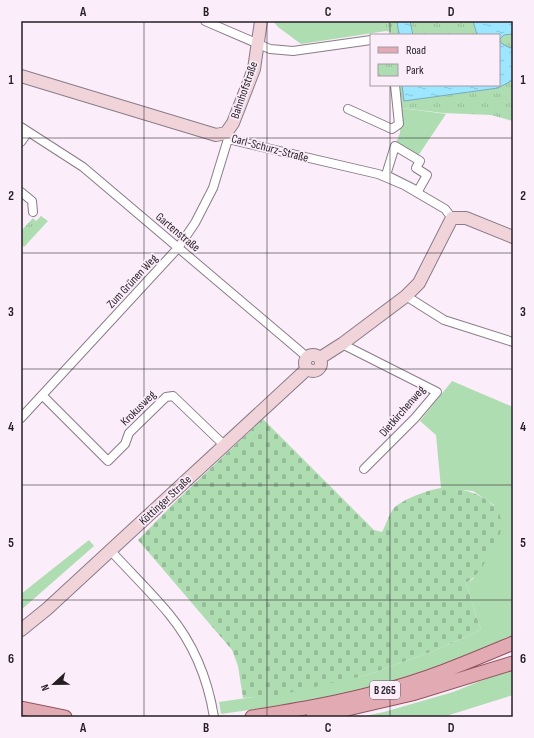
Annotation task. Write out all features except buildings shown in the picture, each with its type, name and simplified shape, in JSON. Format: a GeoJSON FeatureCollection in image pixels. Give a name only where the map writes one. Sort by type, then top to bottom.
{"type":"FeatureCollection","features":[{"type":"Feature","properties":{"kind":"main road","name":"B 265"},"geometry":{"type":"LineString","coordinates":[[252,717],[306,709],[382,691],[462,664],[513,643]]}},
{"type":"Feature","properties":{"kind":"main road","name":"B 265"},"geometry":{"type":"LineString","coordinates":[[314,717],[412,694],[513,657]]}},
{"type":"Feature","properties":{"kind":"main road"},"geometry":{"type":"LineString","coordinates":[[412,694],[513,663]]}},
{"type":"Feature","properties":{"kind":"main road"},"geometry":{"type":"LineString","coordinates":[[21,708],[65,717]]}},
{"type":"Feature","properties":{"kind":"street"},"geometry":{"type":"LineString","coordinates":[[205,21],[270,49],[293,51],[370,40]]}},
{"type":"Feature","properties":{"kind":"street","name":"Bahnhofstraße"},"geometry":{"type":"LineString","coordinates":[[227,136],[254,68],[261,21]]}},
{"type":"Feature","properties":{"kind":"street","name":"Carl-Schurz-Straße"},"geometry":{"type":"LineString","coordinates":[[21,76],[216,135],[227,136],[378,174],[404,185],[444,209],[452,218]]}},
{"type":"Feature","properties":{"kind":"street"},"geometry":{"type":"LineString","coordinates":[[348,109],[392,129],[396,128],[399,124],[395,86]]}},
{"type":"Feature","properties":{"kind":"street","name":"Gartenstraße"},"geometry":{"type":"LineString","coordinates":[[21,127],[83,167],[178,248],[307,363]]}},
{"type":"Feature","properties":{"kind":"street"},"geometry":{"type":"LineString","coordinates":[[21,142],[28,132]]}},
{"type":"Feature","properties":{"kind":"street","name":"Zum Grünen Weg"},"geometry":{"type":"LineString","coordinates":[[21,418],[178,248],[195,223],[213,188],[227,136]]}},
{"type":"Feature","properties":{"kind":"street"},"geometry":{"type":"LineString","coordinates":[[395,146],[420,162],[416,168],[426,175],[418,191],[386,175],[395,146]]}},
{"type":"Feature","properties":{"kind":"street"},"geometry":{"type":"LineString","coordinates":[[21,192],[32,202],[33,212]]}},
{"type":"Feature","properties":{"kind":"street"},"geometry":{"type":"LineString","coordinates":[[307,363],[312,372],[317,370],[322,363],[320,358],[342,344],[406,296],[419,283],[432,261],[452,218],[466,218],[513,237]]}},
{"type":"Feature","properties":{"kind":"street"},"geometry":{"type":"LineString","coordinates":[[406,296],[444,320],[513,342]]}},
{"type":"Feature","properties":{"kind":"street","name":"Dietkirchenweg"},"geometry":{"type":"LineString","coordinates":[[342,344],[437,392],[415,418],[364,469]]}},
{"type":"Feature","properties":{"kind":"street","name":"Köttinger Straße"},"geometry":{"type":"LineString","coordinates":[[21,630],[47,609],[111,551],[224,445],[307,363]]}},
{"type":"Feature","properties":{"kind":"street","name":"Krokusweg"},"geometry":{"type":"LineString","coordinates":[[42,396],[108,461],[125,444],[129,433],[166,397],[173,396],[224,445]]}},
{"type":"Feature","properties":{"kind":"street"},"geometry":{"type":"LineString","coordinates":[[111,551],[174,621],[187,640],[201,668],[211,697],[214,717]]}},
{"type":"Feature","properties":{"kind":"green space"},"geometry":{"type":"Polygon","coordinates":[[[273,21],[397,21],[399,34],[392,34],[391,32],[386,31],[301,44],[278,27],[273,21]]]}},
{"type":"Feature","properties":{"kind":"green space"},"geometry":{"type":"Polygon","coordinates":[[[386,21],[513,21],[513,121],[491,115],[443,113],[401,108],[398,86],[500,86],[500,34],[392,34],[391,31],[386,31],[386,21]]]}},
{"type":"Feature","properties":{"kind":"green space"},"geometry":{"type":"Polygon","coordinates":[[[401,108],[446,114],[416,159],[395,146],[400,133],[401,108]]]}},
{"type":"Feature","properties":{"kind":"green space"},"geometry":{"type":"Polygon","coordinates":[[[41,216],[48,221],[24,247],[21,244],[21,231],[33,218],[36,221],[41,216]]]}},
{"type":"Feature","properties":{"kind":"green space"},"geometry":{"type":"Polygon","coordinates":[[[452,381],[513,407],[513,636],[421,674],[332,698],[221,714],[219,702],[254,697],[367,675],[436,650],[481,630],[466,583],[473,579],[494,505],[473,491],[441,488],[436,435],[420,421],[452,381]]]}},
{"type":"Feature","properties":{"kind":"green space"},"geometry":{"type":"Polygon","coordinates":[[[263,419],[374,530],[382,532],[392,510],[404,501],[424,492],[437,489],[452,488],[474,493],[493,505],[499,513],[501,523],[500,534],[481,568],[471,580],[466,583],[481,630],[436,650],[367,675],[279,695],[243,698],[238,666],[232,650],[138,540],[177,500],[263,419]]]}},
{"type":"Feature","properties":{"kind":"green space"},"geometry":{"type":"Polygon","coordinates":[[[89,540],[94,546],[21,610],[21,594],[89,540]]]}},
{"type":"Feature","properties":{"kind":"green space"},"geometry":{"type":"Polygon","coordinates":[[[513,668],[513,695],[443,717],[360,717],[384,712],[453,692],[513,668]]]}},
{"type":"Feature","properties":{"kind":"water"},"geometry":{"type":"Polygon","coordinates":[[[397,21],[410,21],[413,34],[399,34],[397,21]]]}},
{"type":"Feature","properties":{"kind":"water"},"geometry":{"type":"Polygon","coordinates":[[[473,21],[513,21],[513,34],[504,35],[500,39],[500,34],[477,34],[473,21]]]}},
{"type":"Feature","properties":{"kind":"water"},"geometry":{"type":"Polygon","coordinates":[[[500,39],[501,43],[510,48],[513,46],[513,80],[498,88],[404,101],[402,86],[500,86],[500,39]]]}}]}
